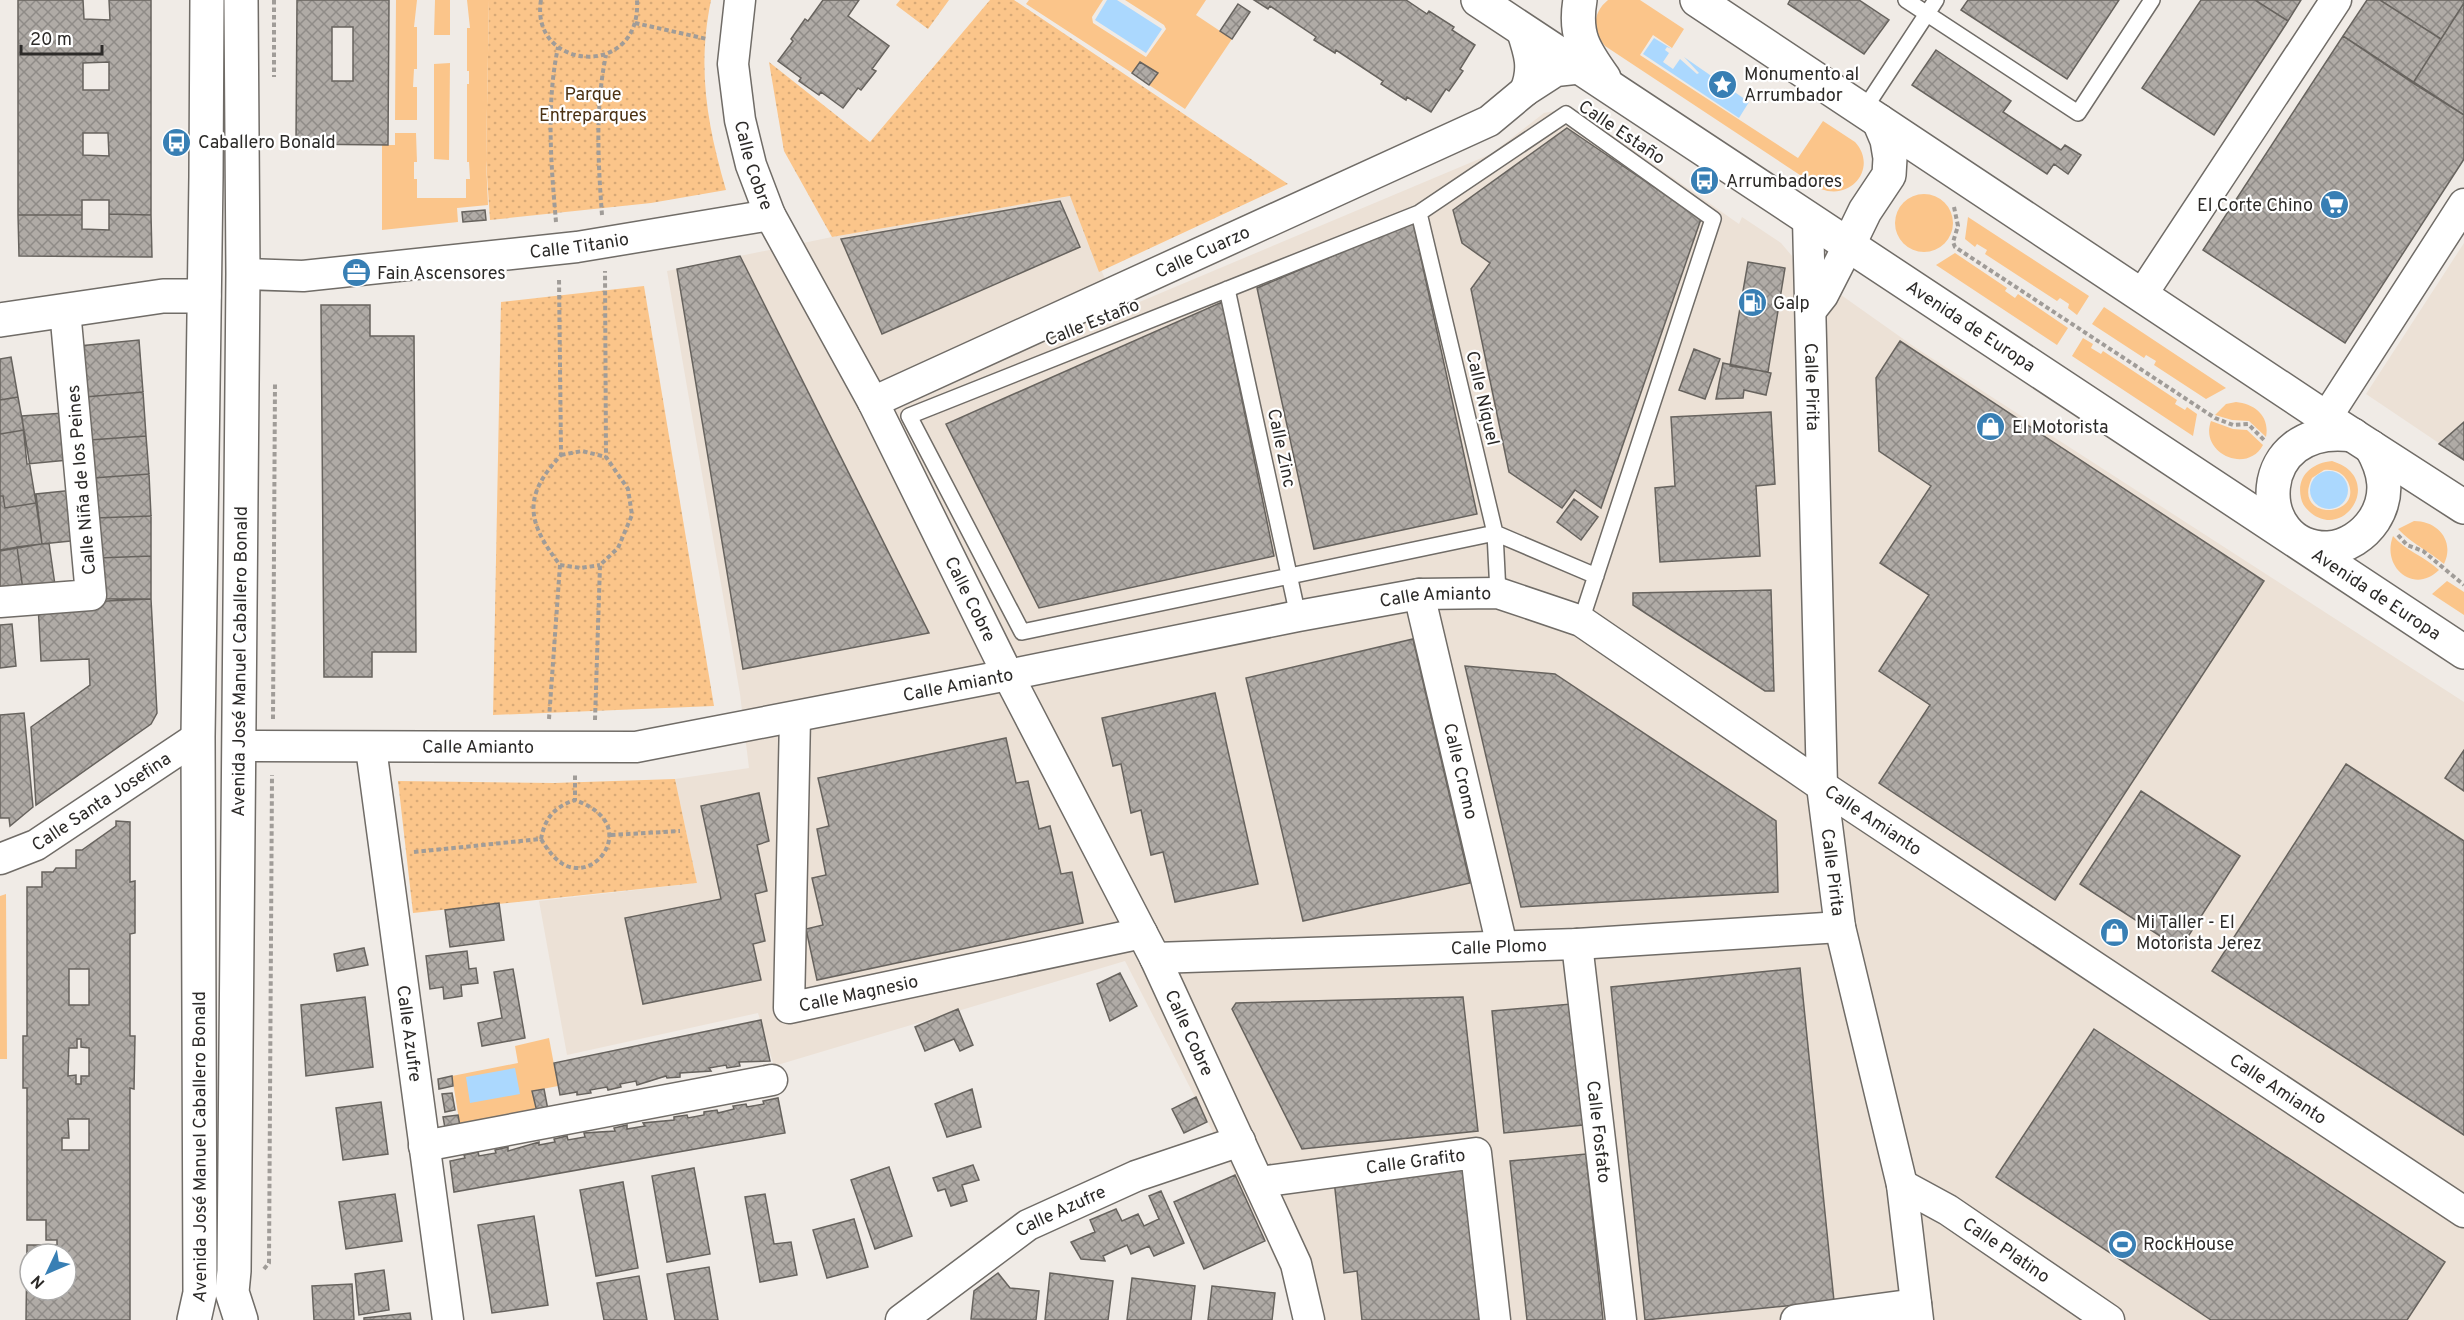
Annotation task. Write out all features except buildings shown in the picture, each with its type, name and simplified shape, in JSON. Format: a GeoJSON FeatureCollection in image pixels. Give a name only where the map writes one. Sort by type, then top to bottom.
{"type":"FeatureCollection","features":[{"type":"Feature","properties":{"kind":"main road","name":"Avenida José Manuel Caballero Bonald"},"geometry":{"type":"LineString","coordinates":[[194,1320],[200,1293],[198,737],[207,0]]}},
{"type":"Feature","properties":{"kind":"main road","name":"Avenida José Manuel Caballero Bonald"},"geometry":{"type":"LineString","coordinates":[[241,0],[243,274],[232,1292],[241,1320]]}},
{"type":"Feature","properties":{"kind":"main road","name":"Avenida de Europa"},"geometry":{"type":"LineString","coordinates":[[1478,0],[2464,652]]}},
{"type":"Feature","properties":{"kind":"main road"},"geometry":{"type":"LineString","coordinates":[[1580,0],[1577,21],[1579,37],[1596,76]]}},
{"type":"Feature","properties":{"kind":"main road"},"geometry":{"type":"LineString","coordinates":[[1697,0],[2141,296],[2464,507]]}},
{"type":"Feature","properties":{"kind":"main road"},"geometry":{"type":"LineString","coordinates":[[1812,222],[1835,226],[1852,222],[1865,211],[1889,175],[1890,158],[1887,140],[1871,116]]}},
{"type":"Feature","properties":{"kind":"main road"},"geometry":{"type":"LineString","coordinates":[[1861,254],[1865,211]]}},
{"type":"Feature","properties":{"kind":"main road"},"geometry":{"type":"LineString","coordinates":[[0,320],[163,296],[204,296]]}},
{"type":"Feature","properties":{"kind":"main road"},"geometry":{"type":"LineString","coordinates":[[2334,432],[2362,441],[2381,464],[2385,484],[2383,503],[2375,517],[2364,533],[2340,546],[2313,547],[2296,540],[2283,527],[2276,511],[2273,492],[2275,475],[2286,457],[2296,444],[2314,436],[2334,432]]}},
{"type":"Feature","properties":{"kind":"street","name":"Calle Cobre"},"geometry":{"type":"LineString","coordinates":[[740,0],[733,64],[740,120],[751,165],[770,215],[873,402],[1008,675],[1148,945],[1296,1264],[1309,1320]]}},
{"type":"Feature","properties":{"kind":"street"},"geometry":{"type":"LineString","coordinates":[[2141,296],[2336,0]]}},
{"type":"Feature","properties":{"kind":"street"},"geometry":{"type":"LineString","coordinates":[[1521,28],[1532,65],[1525,92]]}},
{"type":"Feature","properties":{"kind":"street","name":"Calle Cuarzo"},"geometry":{"type":"LineString","coordinates":[[873,402],[1489,121],[1556,71],[1596,76]]}},
{"type":"Feature","properties":{"kind":"street"},"geometry":{"type":"LineString","coordinates":[[2326,418],[2464,204]]}},
{"type":"Feature","properties":{"kind":"street","name":"Calle Titanio"},"geometry":{"type":"LineString","coordinates":[[243,274],[303,276],[559,249],[770,215]]}},
{"type":"Feature","properties":{"kind":"street","name":"Calle Pirita"},"geometry":{"type":"LineString","coordinates":[[1812,222],[1817,302],[1822,786],[1840,927],[1902,1185],[1917,1312]]}},
{"type":"Feature","properties":{"kind":"street","name":"Calle Pirita"},"geometry":{"type":"LineString","coordinates":[[1817,302],[1861,254]]}},
{"type":"Feature","properties":{"kind":"street","name":"Calle Niña de los Peines"},"geometry":{"type":"LineString","coordinates":[[0,602],[91,595],[66,310]]}},
{"type":"Feature","properties":{"kind":"street","name":"Calle Amianto"},"geometry":{"type":"LineString","coordinates":[[238,746],[636,747],[1419,594],[1498,593],[1581,621],[1822,786],[2464,1212]]}},
{"type":"Feature","properties":{"kind":"street","name":"Calle Cromo"},"geometry":{"type":"LineString","coordinates":[[1419,594],[1502,946]]}},
{"type":"Feature","properties":{"kind":"street","name":"Calle Magnesio"},"geometry":{"type":"LineString","coordinates":[[795,717],[789,1008],[1148,945]]}},
{"type":"Feature","properties":{"kind":"street","name":"Calle Santa Josefina"},"geometry":{"type":"LineString","coordinates":[[0,859],[36,845],[198,737]]}},
{"type":"Feature","properties":{"kind":"street","name":"Calle Azufre"},"geometry":{"type":"LineString","coordinates":[[371,748],[448,1320]]}},
{"type":"Feature","properties":{"kind":"street","name":"Calle Plomo"},"geometry":{"type":"LineString","coordinates":[[1148,945],[1502,946],[1577,944],[1840,927]]}},
{"type":"Feature","properties":{"kind":"street","name":"Calle Fosfato"},"geometry":{"type":"LineString","coordinates":[[1577,944],[1621,1320]]}},
{"type":"Feature","properties":{"kind":"street"},"geometry":{"type":"LineString","coordinates":[[424,1146],[771,1080]]}},
{"type":"Feature","properties":{"kind":"street","name":"Calle Azufre"},"geometry":{"type":"LineString","coordinates":[[901,1320],[1028,1225],[1136,1176],[1240,1141]]}},
{"type":"Feature","properties":{"kind":"street","name":"Calle Grafito"},"geometry":{"type":"LineString","coordinates":[[1259,1182],[1476,1153],[1494,1320]]}},
{"type":"Feature","properties":{"kind":"street","name":"Calle Platino"},"geometry":{"type":"LineString","coordinates":[[1902,1185],[1947,1210],[2109,1320]]}},
{"type":"Feature","properties":{"kind":"street"},"geometry":{"type":"LineString","coordinates":[[1796,1320],[1917,1312]]}},
{"type":"Feature","properties":{"kind":"lane"},"geometry":{"type":"LineString","coordinates":[[1906,0],[2078,113],[2152,0]]}},
{"type":"Feature","properties":{"kind":"lane"},"geometry":{"type":"LineString","coordinates":[[1871,116],[1936,0]]}},
{"type":"Feature","properties":{"kind":"lane","name":"Calle Estaño"},"geometry":{"type":"LineString","coordinates":[[1495,533],[1022,632],[909,416],[1419,213],[1566,114],[1713,219],[1581,621]]}},
{"type":"Feature","properties":{"kind":"lane","name":"Calle Níquel"},"geometry":{"type":"LineString","coordinates":[[1419,213],[1495,533],[1498,593]]}},
{"type":"Feature","properties":{"kind":"lane","name":"Calle Zinc"},"geometry":{"type":"LineString","coordinates":[[1227,290],[1298,616]]}},
{"type":"Feature","properties":{"kind":"lane"},"geometry":{"type":"LineString","coordinates":[[1495,533],[1596,576]]}},
{"type":"Feature","properties":{"kind":"path"},"geometry":{"type":"LineString","coordinates":[[274,0],[274,81]]}},
{"type":"Feature","properties":{"kind":"path"},"geometry":{"type":"LineString","coordinates":[[540,0],[542,24],[549,38],[558,47],[575,56],[592,58],[606,55],[623,45],[633,31],[638,15],[637,0]]}},
{"type":"Feature","properties":{"kind":"path"},"geometry":{"type":"LineString","coordinates":[[635,23],[734,45]]}},
{"type":"Feature","properties":{"kind":"path"},"geometry":{"type":"LineString","coordinates":[[558,47],[550,116],[551,168],[559,249],[561,454]]}},
{"type":"Feature","properties":{"kind":"path"},"geometry":{"type":"LineString","coordinates":[[560,565],[581,568],[600,565],[618,548],[632,515],[628,489],[606,457],[604,243],[598,115],[606,55]]}},
{"type":"Feature","properties":{"kind":"path"},"geometry":{"type":"LineString","coordinates":[[1954,206],[1958,226],[1953,242],[1955,247],[2215,418],[2233,425],[2248,424],[2265,442],[2286,457]]}},
{"type":"Feature","properties":{"kind":"path"},"geometry":{"type":"LineString","coordinates":[[269,1263],[275,372]]}},
{"type":"Feature","properties":{"kind":"path"},"geometry":{"type":"LineString","coordinates":[[575,800],[560,565],[542,542],[534,518],[534,494],[545,472],[561,454],[582,451],[606,457]]}},
{"type":"Feature","properties":{"kind":"path"},"geometry":{"type":"LineString","coordinates":[[2375,517],[2392,527],[2407,545],[2423,551],[2464,585]]}},
{"type":"Feature","properties":{"kind":"path"},"geometry":{"type":"LineString","coordinates":[[572,747],[600,565]]}},
{"type":"Feature","properties":{"kind":"path"},"geometry":{"type":"LineString","coordinates":[[575,800],[590,807],[604,818],[611,835],[606,853],[584,867],[568,867],[560,862],[541,839],[544,823],[554,811],[575,800]]}},
{"type":"Feature","properties":{"kind":"path"},"geometry":{"type":"LineString","coordinates":[[611,835],[680,831]]}},
{"type":"Feature","properties":{"kind":"path"},"geometry":{"type":"LineString","coordinates":[[385,855],[541,839]]}},
{"type":"Feature","properties":{"kind":"shaded area"},"geometry":{"type":"Polygon","coordinates":[[[1564,109],[1586,117],[1739,224],[1742,217],[1781,243],[1792,256],[1793,261],[1916,348],[2464,702],[2464,1320],[1293,1320],[1281,1271],[1235,1175],[1125,961],[774,1066],[758,1013],[567,1055],[539,901],[697,883],[675,779],[749,768],[740,694],[667,271],[832,237],[1071,196],[1118,311],[1491,154],[1544,113],[1564,109]]]}},
{"type":"Feature","properties":{"kind":"shaded area"},"geometry":{"type":"Polygon","coordinates":[[[2464,243],[2464,460],[2366,394],[2464,243]]]}},
{"type":"Feature","properties":{"kind":"green space"},"geometry":{"type":"Polygon","coordinates":[[[396,0],[417,0],[414,27],[417,27],[417,69],[414,69],[413,87],[417,87],[417,120],[395,120],[396,0]]]}},
{"type":"Feature","properties":{"kind":"green space"},"geometry":{"type":"Polygon","coordinates":[[[435,0],[450,0],[450,35],[434,35],[435,0]]]}},
{"type":"Feature","properties":{"kind":"green space"},"geometry":{"type":"Polygon","coordinates":[[[467,0],[489,0],[486,160],[488,205],[457,208],[458,222],[382,230],[382,145],[395,145],[395,133],[416,133],[417,162],[414,162],[414,179],[417,179],[417,198],[466,198],[466,179],[470,179],[469,162],[467,162],[469,71],[467,71],[467,28],[470,28],[467,0]]]}},
{"type":"Feature","properties":{"kind":"green space","name":"Parque Entreparques"},"geometry":{"type":"Polygon","coordinates":[[[489,0],[711,0],[705,50],[706,96],[709,119],[726,190],[651,203],[490,220],[486,160],[489,0]]]}},
{"type":"Feature","properties":{"kind":"green space"},"geometry":{"type":"Polygon","coordinates":[[[900,0],[949,0],[928,29],[896,5],[900,0]]]}},
{"type":"Feature","properties":{"kind":"green space"},"geometry":{"type":"Polygon","coordinates":[[[990,0],[1014,0],[1288,184],[1099,272],[1070,196],[832,237],[784,151],[769,62],[870,142],[990,0]]]}},
{"type":"Feature","properties":{"kind":"green space"},"geometry":{"type":"Polygon","coordinates":[[[1029,0],[1103,0],[1092,17],[1093,23],[1146,57],[1166,29],[1164,25],[1125,0],[1206,0],[1196,15],[1232,39],[1185,109],[1149,85],[1157,73],[1140,62],[1132,73],[1026,4],[1029,0]]]}},
{"type":"Feature","properties":{"kind":"green space"},"geometry":{"type":"Polygon","coordinates":[[[1608,0],[1640,0],[1684,29],[1672,48],[1653,35],[1640,55],[1798,158],[1823,121],[1855,142],[1864,162],[1863,171],[1858,179],[1843,190],[1821,189],[1605,46],[1598,34],[1596,22],[1599,11],[1608,0]]]}},
{"type":"Feature","properties":{"kind":"green space"},"geometry":{"type":"Polygon","coordinates":[[[450,63],[449,160],[434,159],[434,64],[450,63]]]}},
{"type":"Feature","properties":{"kind":"green space"},"geometry":{"type":"Polygon","coordinates":[[[1924,194],[1935,196],[1948,207],[1953,223],[1951,234],[1940,247],[1924,252],[1913,250],[1900,239],[1895,223],[1897,212],[1908,199],[1924,194]]]}},
{"type":"Feature","properties":{"kind":"green space"},"geometry":{"type":"Polygon","coordinates":[[[1968,217],[2089,296],[2077,315],[2068,308],[2069,304],[2060,298],[2057,301],[1985,254],[1987,250],[1977,244],[1975,247],[1965,239],[1968,217]]]}},
{"type":"Feature","properties":{"kind":"green space"},"geometry":{"type":"Polygon","coordinates":[[[1955,253],[2007,288],[2005,291],[2015,298],[2018,294],[2068,328],[2057,345],[1936,265],[1955,253]]]}},
{"type":"Feature","properties":{"kind":"green space"},"geometry":{"type":"Polygon","coordinates":[[[644,286],[714,706],[493,715],[501,302],[644,286]]]}},
{"type":"Feature","properties":{"kind":"green space"},"geometry":{"type":"Polygon","coordinates":[[[2104,307],[2226,388],[2206,399],[2154,365],[2156,361],[2146,355],[2144,358],[2092,324],[2104,307]]]}},
{"type":"Feature","properties":{"kind":"green space"},"geometry":{"type":"Polygon","coordinates":[[[2083,338],[2093,344],[2091,348],[2101,354],[2103,351],[2177,400],[2175,404],[2185,410],[2187,407],[2197,414],[2193,436],[2072,356],[2083,338]]]}},
{"type":"Feature","properties":{"kind":"green space"},"geometry":{"type":"Polygon","coordinates":[[[2236,402],[2249,405],[2260,412],[2266,423],[2266,437],[2249,421],[2232,420],[2215,415],[2226,404],[2236,402]]]}},
{"type":"Feature","properties":{"kind":"green space"},"geometry":{"type":"Polygon","coordinates":[[[2211,421],[2233,429],[2247,430],[2263,445],[2256,454],[2246,458],[2236,459],[2226,456],[2218,451],[2212,442],[2209,432],[2211,421]]]}},
{"type":"Feature","properties":{"kind":"green space"},"geometry":{"type":"Polygon","coordinates":[[[2332,461],[2348,469],[2356,480],[2358,492],[2354,503],[2347,513],[2336,519],[2324,519],[2311,513],[2304,506],[2301,498],[2303,477],[2312,468],[2332,461]],[[2324,470],[2312,478],[2308,492],[2311,502],[2318,508],[2328,510],[2338,508],[2346,503],[2350,494],[2348,482],[2338,472],[2324,470]]]}},
{"type":"Feature","properties":{"kind":"green space"},"geometry":{"type":"Polygon","coordinates":[[[2414,521],[2430,524],[2442,534],[2447,548],[2444,564],[2398,529],[2414,521]]]}},
{"type":"Feature","properties":{"kind":"green space"},"geometry":{"type":"Polygon","coordinates":[[[2393,536],[2439,570],[2420,580],[2402,574],[2392,558],[2393,536]]]}},
{"type":"Feature","properties":{"kind":"green space"},"geometry":{"type":"Polygon","coordinates":[[[2447,581],[2464,592],[2464,615],[2432,594],[2447,581]]]}},
{"type":"Feature","properties":{"kind":"green space"},"geometry":{"type":"Polygon","coordinates":[[[675,779],[697,883],[413,913],[398,781],[554,783],[675,779]]]}},
{"type":"Feature","properties":{"kind":"green space"},"geometry":{"type":"Polygon","coordinates":[[[6,894],[7,1059],[0,1059],[0,896],[6,894]]]}},
{"type":"Feature","properties":{"kind":"green space"},"geometry":{"type":"Polygon","coordinates":[[[549,1038],[558,1086],[532,1091],[537,1112],[460,1126],[452,1076],[518,1063],[515,1046],[549,1038]]]}},
{"type":"Feature","properties":{"kind":"water"},"geometry":{"type":"Polygon","coordinates":[[[1107,0],[1117,0],[1162,29],[1146,53],[1095,20],[1107,0]]]}},
{"type":"Feature","properties":{"kind":"water"},"geometry":{"type":"Polygon","coordinates":[[[1654,38],[1672,49],[1667,47],[1665,50],[1669,53],[1663,62],[1673,69],[1680,59],[1697,74],[1699,73],[1684,57],[1749,102],[1739,118],[1643,54],[1654,38]]]}},
{"type":"Feature","properties":{"kind":"water"},"geometry":{"type":"Polygon","coordinates":[[[2329,471],[2342,477],[2348,490],[2342,503],[2329,509],[2316,503],[2310,490],[2316,477],[2329,471]]]}},
{"type":"Feature","properties":{"kind":"water"},"geometry":{"type":"Polygon","coordinates":[[[515,1068],[520,1094],[470,1103],[466,1077],[515,1068]]]}},
{"type":"Feature","properties":{"kind":"place","name":"Monumento al Arrumbador"},"geometry":{"type":"Point","coordinates":[1723,84]}},
{"type":"Feature","properties":{"kind":"place","name":"Caballero Bonald"},"geometry":{"type":"Point","coordinates":[177,142]}},
{"type":"Feature","properties":{"kind":"place","name":"Arrumbadores"},"geometry":{"type":"Point","coordinates":[1705,181]}},
{"type":"Feature","properties":{"kind":"place","name":"El Corte Chino"},"geometry":{"type":"Point","coordinates":[2334,205]}},
{"type":"Feature","properties":{"kind":"place","name":"Fain Ascensores"},"geometry":{"type":"Point","coordinates":[356,273]}},
{"type":"Feature","properties":{"kind":"place","name":"Galp"},"geometry":{"type":"Point","coordinates":[1752,303]}},
{"type":"Feature","properties":{"kind":"place","name":"El Motorista"},"geometry":{"type":"Point","coordinates":[1991,427]}},
{"type":"Feature","properties":{"kind":"place","name":"Mi Taller - El Motorista Jerez"},"geometry":{"type":"Point","coordinates":[2115,932]}},
{"type":"Feature","properties":{"kind":"place","name":"RockHouse"},"geometry":{"type":"Point","coordinates":[2122,1244]}}]}
